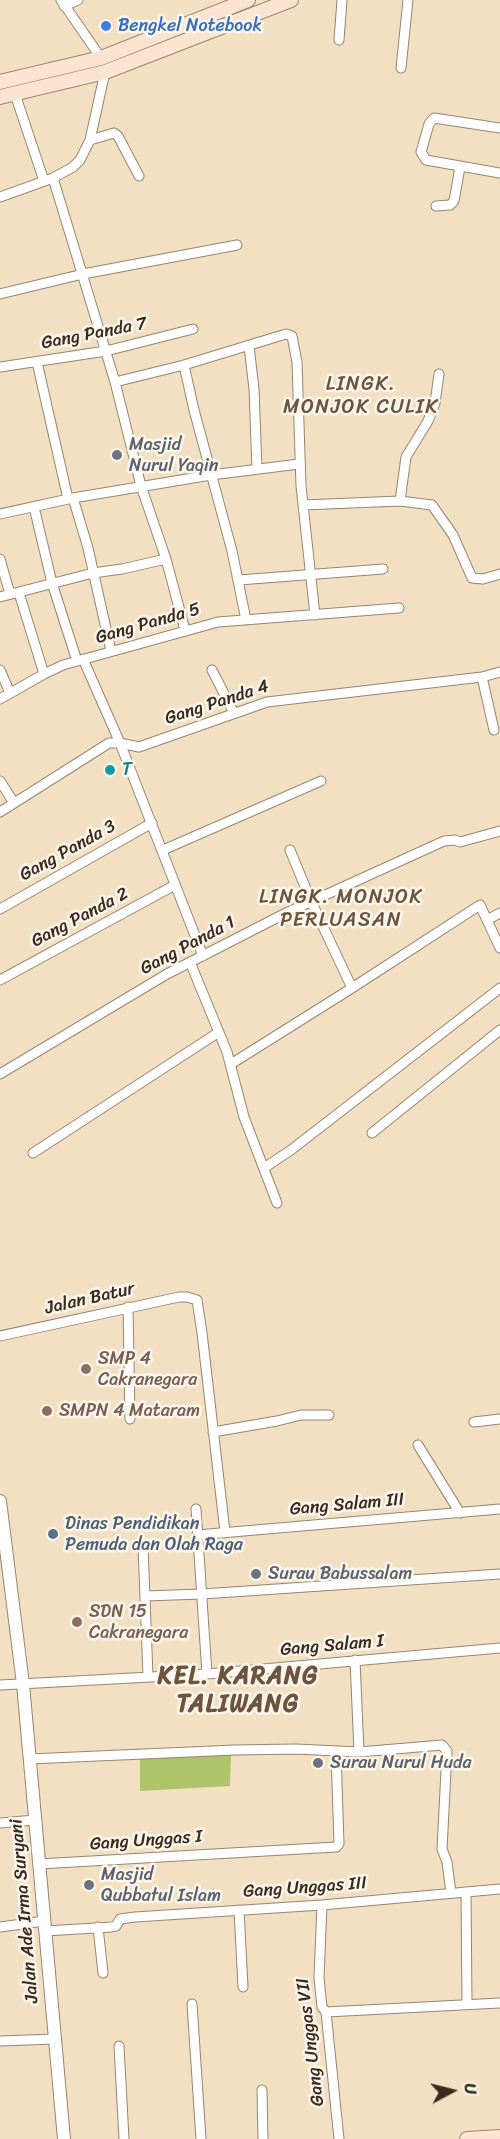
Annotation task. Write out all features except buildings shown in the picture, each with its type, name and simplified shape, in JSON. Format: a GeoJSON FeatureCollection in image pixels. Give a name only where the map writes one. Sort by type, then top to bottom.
{"type":"FeatureCollection","features":[{"type":"Feature","properties":{"kind":"main road"},"geometry":{"type":"LineString","coordinates":[[0,82],[103,65],[248,0]]}},
{"type":"Feature","properties":{"kind":"main road"},"geometry":{"type":"LineString","coordinates":[[0,97],[103,65],[290,0]]}},
{"type":"Feature","properties":{"kind":"main road"},"geometry":{"type":"LineString","coordinates":[[468,2139],[500,2136]]}},
{"type":"Feature","properties":{"kind":"street"},"geometry":{"type":"LineString","coordinates":[[0,197],[48,179],[73,166],[80,160],[90,140],[103,65],[62,3],[78,0]]}},
{"type":"Feature","properties":{"kind":"street"},"geometry":{"type":"LineString","coordinates":[[339,40],[342,0]]}},
{"type":"Feature","properties":{"kind":"street"},"geometry":{"type":"LineString","coordinates":[[401,68],[408,0]]}},
{"type":"Feature","properties":{"kind":"street"},"geometry":{"type":"LineString","coordinates":[[15,94],[83,274],[115,382],[141,486],[166,559],[185,630]]}},
{"type":"Feature","properties":{"kind":"street"},"geometry":{"type":"LineString","coordinates":[[500,128],[440,118],[432,120],[421,146],[422,156],[426,160],[500,173]]}},
{"type":"Feature","properties":{"kind":"street"},"geometry":{"type":"LineString","coordinates":[[90,140],[114,134],[118,136],[139,176]]}},
{"type":"Feature","properties":{"kind":"street"},"geometry":{"type":"LineString","coordinates":[[436,206],[450,205],[454,201],[460,167]]}},
{"type":"Feature","properties":{"kind":"street"},"geometry":{"type":"LineString","coordinates":[[0,294],[83,274],[237,245]]}},
{"type":"Feature","properties":{"kind":"street","name":"Gang Panda 7"},"geometry":{"type":"LineString","coordinates":[[0,367],[106,351],[193,329]]}},
{"type":"Feature","properties":{"kind":"street"},"geometry":{"type":"LineString","coordinates":[[115,382],[184,365],[286,334],[292,336],[297,362],[299,464],[315,615]]}},
{"type":"Feature","properties":{"kind":"street"},"geometry":{"type":"LineString","coordinates":[[249,346],[254,389],[257,470]]}},
{"type":"Feature","properties":{"kind":"street"},"geometry":{"type":"LineString","coordinates":[[37,362],[71,498],[88,548],[111,651]]}},
{"type":"Feature","properties":{"kind":"street"},"geometry":{"type":"LineString","coordinates":[[184,365],[246,620]]}},
{"type":"Feature","properties":{"kind":"street"},"geometry":{"type":"LineString","coordinates":[[400,501],[406,456],[428,421],[435,403],[440,374]]}},
{"type":"Feature","properties":{"kind":"street"},"geometry":{"type":"LineString","coordinates":[[0,514],[71,498],[141,486],[299,464]]}},
{"type":"Feature","properties":{"kind":"street"},"geometry":{"type":"LineString","coordinates":[[303,506],[400,501],[427,504],[435,508],[453,535],[472,578],[483,579],[500,574]]}},
{"type":"Feature","properties":{"kind":"street"},"geometry":{"type":"LineString","coordinates":[[34,507],[52,583],[80,660],[120,743],[203,956]]}},
{"type":"Feature","properties":{"kind":"street"},"geometry":{"type":"LineString","coordinates":[[0,559],[10,595],[44,674]]}},
{"type":"Feature","properties":{"kind":"street"},"geometry":{"type":"LineString","coordinates":[[10,595],[93,573],[166,559]]}},
{"type":"Feature","properties":{"kind":"street"},"geometry":{"type":"LineString","coordinates":[[238,580],[382,569]]}},
{"type":"Feature","properties":{"kind":"street","name":"Gang Panda 5"},"geometry":{"type":"LineString","coordinates":[[0,699],[44,674],[80,660],[218,622],[399,608]]}},
{"type":"Feature","properties":{"kind":"street"},"geometry":{"type":"LineString","coordinates":[[0,670],[10,693]]}},
{"type":"Feature","properties":{"kind":"street"},"geometry":{"type":"LineString","coordinates":[[212,670],[234,713]]}},
{"type":"Feature","properties":{"kind":"street","name":"Gang Panda 4"},"geometry":{"type":"LineString","coordinates":[[0,812],[109,743],[139,747],[267,702],[482,677],[500,672]]}},
{"type":"Feature","properties":{"kind":"street"},"geometry":{"type":"LineString","coordinates":[[482,677],[494,730]]}},
{"type":"Feature","properties":{"kind":"street"},"geometry":{"type":"LineString","coordinates":[[0,781],[14,803]]}},
{"type":"Feature","properties":{"kind":"street"},"geometry":{"type":"LineString","coordinates":[[163,850],[321,781]]}},
{"type":"Feature","properties":{"kind":"street","name":"Gang Panda 3"},"geometry":{"type":"LineString","coordinates":[[0,909],[152,823]]}},
{"type":"Feature","properties":{"kind":"street","name":"Gang Panda 1"},"geometry":{"type":"LineString","coordinates":[[0,1074],[190,962],[311,902],[444,841],[460,842],[500,831]]}},
{"type":"Feature","properties":{"kind":"street"},"geometry":{"type":"LineString","coordinates":[[290,850],[311,902],[352,988]]}},
{"type":"Feature","properties":{"kind":"street","name":"Gang Panda 2"},"geometry":{"type":"LineString","coordinates":[[0,980],[175,885]]}},
{"type":"Feature","properties":{"kind":"street"},"geometry":{"type":"LineString","coordinates":[[231,1064],[480,905],[500,948]]}},
{"type":"Feature","properties":{"kind":"street"},"geometry":{"type":"LineString","coordinates":[[487,920],[500,914]]}},
{"type":"Feature","properties":{"kind":"street"},"geometry":{"type":"LineString","coordinates":[[190,962],[231,1064],[244,1117],[277,1203]]}},
{"type":"Feature","properties":{"kind":"street"},"geometry":{"type":"LineString","coordinates":[[264,1168],[291,1150],[500,988]]}},
{"type":"Feature","properties":{"kind":"street"},"geometry":{"type":"LineString","coordinates":[[372,1133],[500,1030]]}},
{"type":"Feature","properties":{"kind":"street"},"geometry":{"type":"LineString","coordinates":[[33,1153],[219,1032]]}},
{"type":"Feature","properties":{"kind":"street","name":"Jalan Batur"},"geometry":{"type":"LineString","coordinates":[[0,1336],[128,1307],[187,1297],[197,1300],[213,1432]]}},
{"type":"Feature","properties":{"kind":"street"},"geometry":{"type":"LineString","coordinates":[[128,1307],[130,1419]]}},
{"type":"Feature","properties":{"kind":"street"},"geometry":{"type":"LineString","coordinates":[[225,1532],[213,1432],[277,1421],[301,1414],[329,1416]]}},
{"type":"Feature","properties":{"kind":"street"},"geometry":{"type":"LineString","coordinates":[[474,1422],[500,1419]]}},
{"type":"Feature","properties":{"kind":"street"},"geometry":{"type":"LineString","coordinates":[[418,1445],[460,1513]]}},
{"type":"Feature","properties":{"kind":"street","name":"Jalan Ade Irma Suryani"},"geometry":{"type":"LineString","coordinates":[[0,1501],[23,1684],[64,2139]]}},
{"type":"Feature","properties":{"kind":"street"},"geometry":{"type":"LineString","coordinates":[[196,1509],[207,1674]]}},
{"type":"Feature","properties":{"kind":"street","name":"Gang Salam III"},"geometry":{"type":"LineString","coordinates":[[197,1535],[500,1509]]}},
{"type":"Feature","properties":{"kind":"street"},"geometry":{"type":"LineString","coordinates":[[143,1546],[148,1677]]}},
{"type":"Feature","properties":{"kind":"street"},"geometry":{"type":"LineString","coordinates":[[145,1596],[500,1574]]}},
{"type":"Feature","properties":{"kind":"street","name":"Gang Salam I"},"geometry":{"type":"LineString","coordinates":[[0,1685],[207,1674],[500,1648]]}},
{"type":"Feature","properties":{"kind":"street"},"geometry":{"type":"LineString","coordinates":[[356,1660],[359,1752]]}},
{"type":"Feature","properties":{"kind":"street"},"geometry":{"type":"LineString","coordinates":[[29,1759],[235,1750],[296,1749],[359,1752],[439,1744],[447,1750],[442,1849],[447,1862],[451,1893]]}},
{"type":"Feature","properties":{"kind":"street","name":"Gang Unggas I"},"geometry":{"type":"LineString","coordinates":[[39,1864],[337,1846],[339,1829],[336,1752]]}},
{"type":"Feature","properties":{"kind":"street"},"geometry":{"type":"LineString","coordinates":[[0,1823],[35,1820]]}},
{"type":"Feature","properties":{"kind":"street","name":"Gang Unggas III"},"geometry":{"type":"LineString","coordinates":[[0,1927],[116,1926],[119,1920],[124,1918],[322,1905],[500,1889]]}},
{"type":"Feature","properties":{"kind":"street"},"geometry":{"type":"LineString","coordinates":[[466,1892],[467,2004]]}},
{"type":"Feature","properties":{"kind":"street","name":"Gang Unggas VII"},"geometry":{"type":"LineString","coordinates":[[322,1905],[319,1978],[322,2007],[326,2012],[339,2139]]}},
{"type":"Feature","properties":{"kind":"street"},"geometry":{"type":"LineString","coordinates":[[239,1910],[243,1987]]}},
{"type":"Feature","properties":{"kind":"street"},"geometry":{"type":"LineString","coordinates":[[98,1927],[103,1973]]}},
{"type":"Feature","properties":{"kind":"street"},"geometry":{"type":"LineString","coordinates":[[326,2012],[500,2003]]}},
{"type":"Feature","properties":{"kind":"street"},"geometry":{"type":"LineString","coordinates":[[192,2004],[201,2139]]}},
{"type":"Feature","properties":{"kind":"street"},"geometry":{"type":"LineString","coordinates":[[0,2041],[55,2039]]}},
{"type":"Feature","properties":{"kind":"street"},"geometry":{"type":"LineString","coordinates":[[119,2046],[124,2139]]}},
{"type":"Feature","properties":{"kind":"street"},"geometry":{"type":"LineString","coordinates":[[262,2090],[263,2139]]}},
{"type":"Feature","properties":{"kind":"green space"},"geometry":{"type":"Polygon","coordinates":[[[231,1753],[230,1786],[140,1791],[140,1759],[231,1753]]]}},
{"type":"Feature","properties":{"kind":"place","name":"Bengkel Notebook"},"geometry":{"type":"Point","coordinates":[106,26]}},
{"type":"Feature","properties":{"kind":"place","name":"Masjid Nurul Yaqin"},"geometry":{"type":"Point","coordinates":[117,455]}},
{"type":"Feature","properties":{"kind":"place","name":"T"},"geometry":{"type":"Point","coordinates":[110,770]}},
{"type":"Feature","properties":{"kind":"place","name":"SMP 4 Cakranegara"},"geometry":{"type":"Point","coordinates":[86,1369]}},
{"type":"Feature","properties":{"kind":"place","name":"SMPN 4 Mataram"},"geometry":{"type":"Point","coordinates":[47,1411]}},
{"type":"Feature","properties":{"kind":"place","name":"Dinas Pendidikan Pemuda dan Olah Raga"},"geometry":{"type":"Point","coordinates":[53,1534]}},
{"type":"Feature","properties":{"kind":"place","name":"Surau Babussalam"},"geometry":{"type":"Point","coordinates":[256,1574]}},
{"type":"Feature","properties":{"kind":"place","name":"SDN 15 Cakranegara"},"geometry":{"type":"Point","coordinates":[77,1622]}},
{"type":"Feature","properties":{"kind":"place","name":"Surau Nurul Huda"},"geometry":{"type":"Point","coordinates":[318,1763]}},
{"type":"Feature","properties":{"kind":"place","name":"Masjid Qubbatul Islam"},"geometry":{"type":"Point","coordinates":[89,1885]}},
{"type":"Feature","properties":{"kind":"district","name":"LINGK. MONJOK CULIK"},"geometry":{"type":"Point","coordinates":[361,396]}},
{"type":"Feature","properties":{"kind":"district","name":"LINGK. MONJOK PERLUASAN"},"geometry":{"type":"Point","coordinates":[341,910]}},
{"type":"Feature","properties":{"kind":"district","name":"KEL. KARANG TALIWANG"},"geometry":{"type":"Point","coordinates":[238,1691]}}]}
